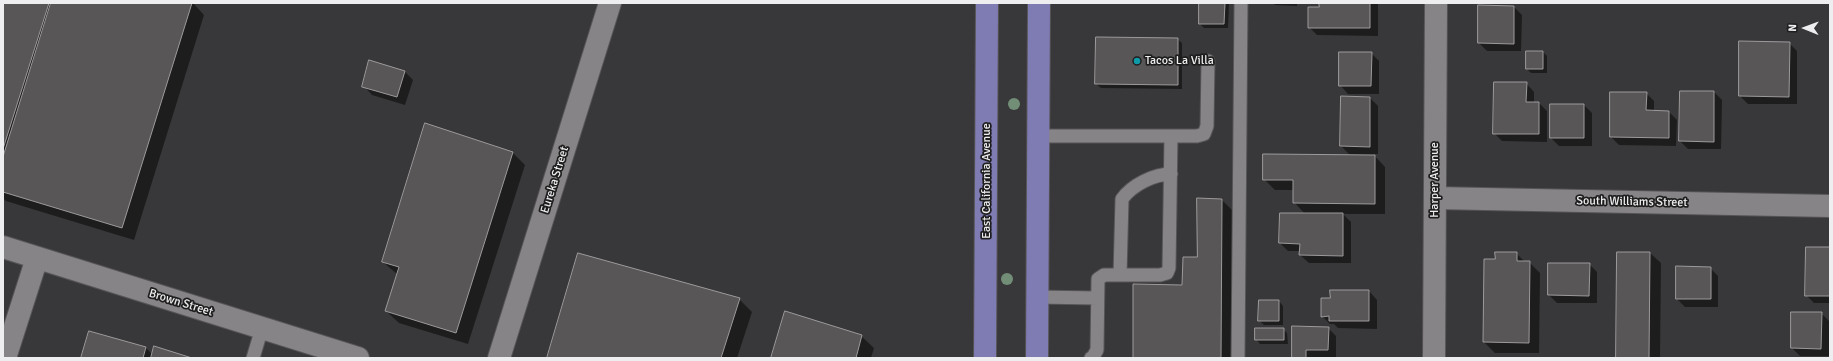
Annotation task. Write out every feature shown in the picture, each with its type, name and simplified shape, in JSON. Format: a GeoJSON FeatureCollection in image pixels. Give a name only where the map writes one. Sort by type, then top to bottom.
{"type":"FeatureCollection","features":[{"type":"Feature","properties":{"kind":"main road","name":"East California Avenue"},"geometry":{"type":"LineString","coordinates":[[985,358],[987,3]]}},
{"type":"Feature","properties":{"kind":"main road"},"geometry":{"type":"LineString","coordinates":[[1037,358],[1039,3]]}},
{"type":"Feature","properties":{"kind":"street","name":"Eureka Street"},"geometry":{"type":"LineString","coordinates":[[499,358],[610,3]]}},
{"type":"Feature","properties":{"kind":"street","name":"Harper Avenue"},"geometry":{"type":"LineString","coordinates":[[1434,358],[1436,3]]}},
{"type":"Feature","properties":{"kind":"street","name":"South Williams Street"},"geometry":{"type":"LineString","coordinates":[[1435,198],[1830,206]]}},
{"type":"Feature","properties":{"kind":"street","name":"Brown Street"},"geometry":{"type":"LineString","coordinates":[[3,247],[358,358]]}},
{"type":"Feature","properties":{"kind":"street"},"geometry":{"type":"LineString","coordinates":[[5,358],[36,258]]}},
{"type":"Feature","properties":{"kind":"lane"},"geometry":{"type":"LineString","coordinates":[[1238,358],[1241,3]]}},
{"type":"Feature","properties":{"kind":"lane"},"geometry":{"type":"LineString","coordinates":[[1038,136],[1197,136],[1204,134],[1207,126],[1208,61]]}},
{"type":"Feature","properties":{"kind":"lane"},"geometry":{"type":"LineString","coordinates":[[1091,358],[1097,350],[1098,279],[1104,275],[1160,275],[1167,273],[1169,268],[1171,136]]}},
{"type":"Feature","properties":{"kind":"lane"},"geometry":{"type":"LineString","coordinates":[[1120,275],[1122,199],[1127,191],[1135,186],[1161,174],[1171,174]]}},
{"type":"Feature","properties":{"kind":"lane"},"geometry":{"type":"LineString","coordinates":[[1037,297],[1097,298]]}},
{"type":"Feature","properties":{"kind":"lane"},"geometry":{"type":"LineString","coordinates":[[253,358],[262,328]]}},
{"type":"Feature","properties":{"kind":"building"},"geometry":{"type":"Polygon","coordinates":[[[3,3],[49,3],[3,149],[3,3]]]}},
{"type":"Feature","properties":{"kind":"building"},"geometry":{"type":"Polygon","coordinates":[[[51,3],[192,3],[122,228],[3,192],[3,157],[51,3]]]}},
{"type":"Feature","properties":{"kind":"building"},"geometry":{"type":"Polygon","coordinates":[[[1199,3],[1225,3],[1224,24],[1199,24],[1199,3]]]}},
{"type":"Feature","properties":{"kind":"building"},"geometry":{"type":"Polygon","coordinates":[[[1319,3],[1370,3],[1370,28],[1308,28],[1308,7],[1319,7],[1319,3]]]}},
{"type":"Feature","properties":{"kind":"building"},"geometry":{"type":"Polygon","coordinates":[[[1478,5],[1514,6],[1514,44],[1478,43],[1478,5]]]}},
{"type":"Feature","properties":{"kind":"building","name":"Tacos La Villa"},"geometry":{"type":"Polygon","coordinates":[[[1096,37],[1178,38],[1178,85],[1095,84],[1096,37]]]}},
{"type":"Feature","properties":{"kind":"building"},"geometry":{"type":"Polygon","coordinates":[[[1739,41],[1790,42],[1789,97],[1739,96],[1739,41]]]}},
{"type":"Feature","properties":{"kind":"building"},"geometry":{"type":"Polygon","coordinates":[[[1526,51],[1543,51],[1543,69],[1526,69],[1526,51]]]}},
{"type":"Feature","properties":{"kind":"building"},"geometry":{"type":"Polygon","coordinates":[[[1339,52],[1372,52],[1371,86],[1339,86],[1339,52]]]}},
{"type":"Feature","properties":{"kind":"building"},"geometry":{"type":"Polygon","coordinates":[[[369,60],[405,71],[397,97],[362,87],[369,60]]]}},
{"type":"Feature","properties":{"kind":"building"},"geometry":{"type":"Polygon","coordinates":[[[1494,82],[1527,82],[1526,102],[1539,102],[1539,134],[1493,134],[1494,82]]]}},
{"type":"Feature","properties":{"kind":"building"},"geometry":{"type":"Polygon","coordinates":[[[1680,91],[1714,91],[1714,142],[1679,141],[1680,91]]]}},
{"type":"Feature","properties":{"kind":"building"},"geometry":{"type":"Polygon","coordinates":[[[1610,92],[1647,92],[1646,110],[1669,111],[1669,138],[1610,137],[1610,92]]]}},
{"type":"Feature","properties":{"kind":"building"},"geometry":{"type":"Polygon","coordinates":[[[1341,96],[1370,97],[1370,147],[1340,146],[1341,96]]]}},
{"type":"Feature","properties":{"kind":"building"},"geometry":{"type":"Polygon","coordinates":[[[1550,104],[1584,104],[1584,138],[1550,138],[1550,104]]]}},
{"type":"Feature","properties":{"kind":"building"},"geometry":{"type":"Polygon","coordinates":[[[425,123],[513,152],[456,333],[385,311],[399,267],[382,262],[425,123]]]}},
{"type":"Feature","properties":{"kind":"building"},"geometry":{"type":"Polygon","coordinates":[[[1263,154],[1375,155],[1375,204],[1293,203],[1293,180],[1263,180],[1263,154]]]}},
{"type":"Feature","properties":{"kind":"building"},"geometry":{"type":"Polygon","coordinates":[[[1197,198],[1222,199],[1221,358],[1133,358],[1133,284],[1182,285],[1183,257],[1197,257],[1197,198]]]}},
{"type":"Feature","properties":{"kind":"building"},"geometry":{"type":"Polygon","coordinates":[[[1280,213],[1343,213],[1343,256],[1299,255],[1300,244],[1279,243],[1280,213]]]}},
{"type":"Feature","properties":{"kind":"building"},"geometry":{"type":"Polygon","coordinates":[[[1806,247],[1830,247],[1830,296],[1805,296],[1806,247]]]}},
{"type":"Feature","properties":{"kind":"building"},"geometry":{"type":"Polygon","coordinates":[[[1495,252],[1517,252],[1517,261],[1530,261],[1529,343],[1483,342],[1484,259],[1495,259],[1495,252]]]}},
{"type":"Feature","properties":{"kind":"building"},"geometry":{"type":"Polygon","coordinates":[[[1617,252],[1650,252],[1649,358],[1616,358],[1617,252]]]}},
{"type":"Feature","properties":{"kind":"building"},"geometry":{"type":"Polygon","coordinates":[[[578,253],[740,298],[721,358],[547,358],[578,253]]]}},
{"type":"Feature","properties":{"kind":"building"},"geometry":{"type":"Polygon","coordinates":[[[1548,263],[1590,263],[1589,296],[1548,295],[1548,263]]]}},
{"type":"Feature","properties":{"kind":"building"},"geometry":{"type":"Polygon","coordinates":[[[1676,266],[1711,267],[1711,299],[1676,299],[1676,266]]]}},
{"type":"Feature","properties":{"kind":"building"},"geometry":{"type":"Polygon","coordinates":[[[1330,290],[1369,290],[1369,321],[1329,321],[1329,316],[1321,317],[1321,298],[1330,298],[1330,290]]]}},
{"type":"Feature","properties":{"kind":"building"},"geometry":{"type":"Polygon","coordinates":[[[1259,300],[1279,300],[1279,321],[1258,321],[1259,300]]]}},
{"type":"Feature","properties":{"kind":"building"},"geometry":{"type":"Polygon","coordinates":[[[785,311],[862,335],[856,358],[771,358],[785,311]]]}},
{"type":"Feature","properties":{"kind":"building"},"geometry":{"type":"Polygon","coordinates":[[[1791,312],[1822,312],[1821,349],[1791,348],[1791,312]]]}},
{"type":"Feature","properties":{"kind":"building"},"geometry":{"type":"Polygon","coordinates":[[[1292,326],[1329,327],[1328,350],[1306,350],[1306,358],[1292,358],[1292,326]]]}},
{"type":"Feature","properties":{"kind":"building"},"geometry":{"type":"Polygon","coordinates":[[[1255,328],[1284,328],[1284,340],[1255,340],[1255,328]]]}},
{"type":"Feature","properties":{"kind":"building"},"geometry":{"type":"Polygon","coordinates":[[[89,331],[146,347],[143,358],[81,358],[89,331]]]}},
{"type":"Feature","properties":{"kind":"building"},"geometry":{"type":"Polygon","coordinates":[[[154,346],[192,358],[151,358],[154,346]]]}},
{"type":"Feature","properties":{"kind":"place","name":"Tacos La Villa"},"geometry":{"type":"Point","coordinates":[1137,61]}}]}
